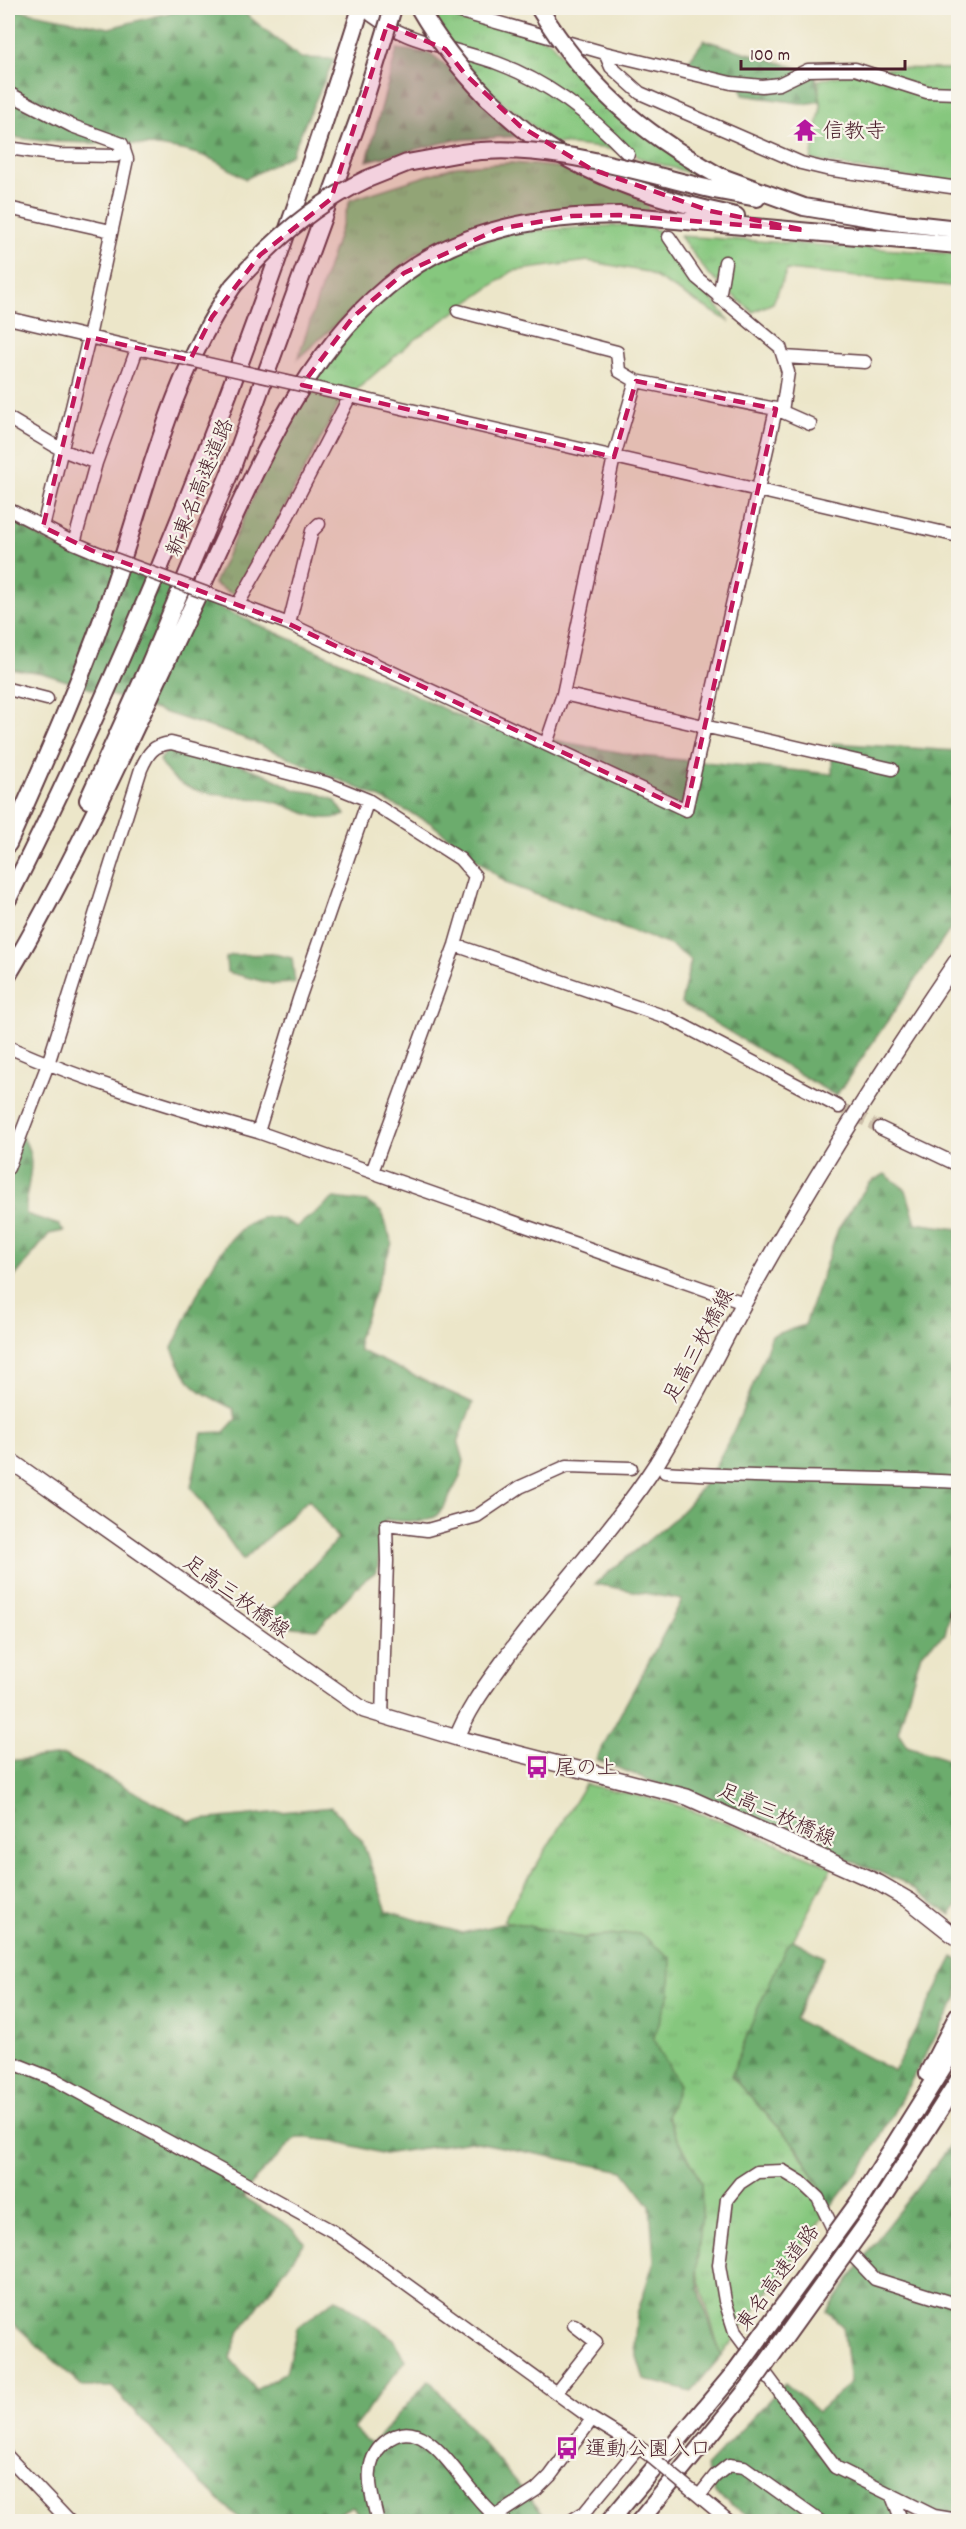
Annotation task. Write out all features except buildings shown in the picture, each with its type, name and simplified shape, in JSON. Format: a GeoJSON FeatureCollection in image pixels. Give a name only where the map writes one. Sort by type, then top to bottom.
{"type":"FeatureCollection","features":[{"type":"Feature","properties":{"kind":"highway","name":"新東名高速道路"},"geometry":{"type":"LineString","coordinates":[[8,899],[118,663],[194,485],[273,273],[362,8]]}},
{"type":"Feature","properties":{"kind":"highway","name":"新東名高速道路"},"geometry":{"type":"LineString","coordinates":[[8,967],[59,864],[147,670],[231,470],[360,115],[393,8]]}},
{"type":"Feature","properties":{"kind":"highway"},"geometry":{"type":"LineString","coordinates":[[419,8],[434,34],[465,74],[488,98],[539,141],[620,182],[710,211],[805,230]]}},
{"type":"Feature","properties":{"kind":"highway"},"geometry":{"type":"LineString","coordinates":[[539,8],[573,59],[592,82],[716,183]]}},
{"type":"Feature","properties":{"kind":"highway"},"geometry":{"type":"LineString","coordinates":[[8,844],[104,615],[179,387],[206,328],[233,286],[260,255],[288,229],[339,194],[367,179],[407,163],[462,153],[496,150],[568,156],[716,183],[804,207],[894,222],[958,229]]}},
{"type":"Feature","properties":{"kind":"highway"},"geometry":{"type":"LineString","coordinates":[[8,975],[35,929],[92,816],[292,401],[353,317],[404,273],[468,240],[532,221],[572,216],[619,215],[958,245]]}},
{"type":"Feature","properties":{"kind":"highway"},"geometry":{"type":"LineString","coordinates":[[876,2176],[958,2015]]}},
{"type":"Feature","properties":{"kind":"highway","name":"東名高速道路"},"geometry":{"type":"LineString","coordinates":[[609,2522],[735,2372],[858,2204],[958,2043]]}},
{"type":"Feature","properties":{"kind":"highway","name":"東名高速道路"},"geometry":{"type":"LineString","coordinates":[[639,2522],[750,2386],[869,2220],[933,2124],[958,2081]]}},
{"type":"Feature","properties":{"kind":"highway"},"geometry":{"type":"LineString","coordinates":[[933,2124],[958,2087]]}},
{"type":"Feature","properties":{"kind":"main road","name":"足高三枚橋線"},"geometry":{"type":"LineString","coordinates":[[457,1738],[468,1710],[530,1626],[616,1521],[656,1464],[692,1404],[744,1303],[863,1101],[958,959]]}},
{"type":"Feature","properties":{"kind":"main road","name":"足高三枚橋線"},"geometry":{"type":"LineString","coordinates":[[8,1459],[364,1710],[457,1738],[687,1797],[879,1883],[956,1933]]}},
{"type":"Feature","properties":{"kind":"street"},"geometry":{"type":"LineString","coordinates":[[362,8],[376,19],[406,35],[524,74],[558,94],[593,120],[628,154]]}},
{"type":"Feature","properties":{"kind":"street"},"geometry":{"type":"LineString","coordinates":[[447,8],[605,53],[730,83],[762,86],[779,84],[808,70],[855,69],[927,92],[958,93]]}},
{"type":"Feature","properties":{"kind":"street"},"geometry":{"type":"LineString","coordinates":[[605,53],[611,67],[640,93],[801,163],[826,169],[958,188]]}},
{"type":"Feature","properties":{"kind":"street"},"geometry":{"type":"LineString","coordinates":[[8,93],[72,126],[122,144],[127,159],[89,337],[43,527]]}},
{"type":"Feature","properties":{"kind":"street"},"geometry":{"type":"LineString","coordinates":[[8,148],[58,155],[116,156],[124,148]]}},
{"type":"Feature","properties":{"kind":"street"},"geometry":{"type":"LineString","coordinates":[[8,208],[111,231]]}},
{"type":"Feature","properties":{"kind":"street"},"geometry":{"type":"LineString","coordinates":[[458,311],[617,352],[619,371],[636,381],[782,411],[788,372],[780,347],[697,278],[669,237]]}},
{"type":"Feature","properties":{"kind":"street"},"geometry":{"type":"LineString","coordinates":[[719,298],[725,262]]}},
{"type":"Feature","properties":{"kind":"street"},"geometry":{"type":"LineString","coordinates":[[8,318],[141,350],[958,533]]}},
{"type":"Feature","properties":{"kind":"street"},"geometry":{"type":"LineString","coordinates":[[74,543],[96,463],[141,350]]}},
{"type":"Feature","properties":{"kind":"street"},"geometry":{"type":"LineString","coordinates":[[784,357],[865,362]]}},
{"type":"Feature","properties":{"kind":"street"},"geometry":{"type":"LineString","coordinates":[[546,744],[563,694],[614,457],[636,381]]}},
{"type":"Feature","properties":{"kind":"street"},"geometry":{"type":"LineString","coordinates":[[234,603],[282,527],[346,395]]}},
{"type":"Feature","properties":{"kind":"street"},"geometry":{"type":"LineString","coordinates":[[776,409],[810,424]]}},
{"type":"Feature","properties":{"kind":"street"},"geometry":{"type":"LineString","coordinates":[[8,509],[93,551],[289,624],[686,810],[776,409]]}},
{"type":"Feature","properties":{"kind":"street"},"geometry":{"type":"LineString","coordinates":[[8,418],[62,450],[96,463]]}},
{"type":"Feature","properties":{"kind":"street"},"geometry":{"type":"LineString","coordinates":[[289,624],[312,531],[319,524]]}},
{"type":"Feature","properties":{"kind":"street"},"geometry":{"type":"LineString","coordinates":[[8,689],[47,699]]}},
{"type":"Feature","properties":{"kind":"street"},"geometry":{"type":"LineString","coordinates":[[563,694],[892,769]]}},
{"type":"Feature","properties":{"kind":"street"},"geometry":{"type":"LineString","coordinates":[[8,1168],[48,1064],[148,752],[159,744],[171,743],[326,783],[368,800],[460,859],[475,876],[455,945],[372,1172]]}},
{"type":"Feature","properties":{"kind":"street"},"geometry":{"type":"LineString","coordinates":[[258,1132],[299,999],[368,800]]}},
{"type":"Feature","properties":{"kind":"street"},"geometry":{"type":"LineString","coordinates":[[455,945],[669,1018],[839,1107]]}},
{"type":"Feature","properties":{"kind":"street"},"geometry":{"type":"LineString","coordinates":[[12,1049],[48,1064],[186,1111],[258,1132],[744,1303]]}},
{"type":"Feature","properties":{"kind":"street"},"geometry":{"type":"LineString","coordinates":[[880,1128],[958,1165]]}},
{"type":"Feature","properties":{"kind":"street"},"geometry":{"type":"LineString","coordinates":[[382,1716],[386,1525],[427,1530],[477,1516],[520,1487],[567,1466],[632,1468]]}},
{"type":"Feature","properties":{"kind":"street"},"geometry":{"type":"LineString","coordinates":[[665,1472],[749,1478],[958,1482]]}},
{"type":"Feature","properties":{"kind":"street"},"geometry":{"type":"LineString","coordinates":[[958,1614],[958,1632]]}},
{"type":"Feature","properties":{"kind":"street"},"geometry":{"type":"LineString","coordinates":[[8,2061],[56,2080],[334,2232],[592,2419],[641,2449],[730,2522]]}},
{"type":"Feature","properties":{"kind":"street"},"geometry":{"type":"LineString","coordinates":[[958,2305],[875,2279],[839,2241],[818,2198],[801,2182],[783,2171],[757,2172],[740,2183],[727,2199],[718,2265],[725,2301],[735,2332],[835,2468],[934,2516],[958,2520]]}},
{"type":"Feature","properties":{"kind":"street"},"geometry":{"type":"LineString","coordinates":[[556,2393],[596,2342],[574,2325]]}},
{"type":"Feature","properties":{"kind":"street"},"geometry":{"type":"LineString","coordinates":[[378,2522],[370,2488],[370,2466],[377,2449],[392,2436],[421,2435],[432,2442],[469,2491],[496,2520],[536,2490],[550,2476],[592,2419]]}},
{"type":"Feature","properties":{"kind":"street"},"geometry":{"type":"LineString","coordinates":[[569,2522],[585,2512],[641,2449]]}},
{"type":"Feature","properties":{"kind":"street"},"geometry":{"type":"LineString","coordinates":[[8,2457],[70,2522]]}},
{"type":"Feature","properties":{"kind":"street"},"geometry":{"type":"LineString","coordinates":[[695,2494],[729,2465],[744,2467],[821,2522]]}},
{"type":"Feature","properties":{"kind":"street"},"geometry":{"type":"LineString","coordinates":[[892,2496],[902,2522]]}},
{"type":"Feature","properties":{"kind":"highlighted area"},"geometry":{"type":"Polygon","coordinates":[[[387,25],[445,49],[465,74],[520,126],[591,169],[710,211],[805,230],[619,215],[572,216],[498,229],[404,273],[353,317],[302,385],[614,457],[636,381],[776,409],[686,810],[289,624],[93,551],[43,527],[89,337],[190,360],[212,317],[260,255],[331,199],[387,25]]]}},
{"type":"Feature","properties":{"kind":"green space"},"geometry":{"type":"Polygon","coordinates":[[[8,8],[109,28],[188,8],[218,8],[243,12],[301,58],[334,59],[291,155],[246,179],[212,159],[177,149],[129,144],[56,142],[8,136],[8,8]]]}},
{"type":"Feature","properties":{"kind":"green space"},"geometry":{"type":"Polygon","coordinates":[[[427,8],[451,8],[550,41],[588,90],[706,178],[611,149],[554,143],[481,84],[450,45],[427,8]]]}},
{"type":"Feature","properties":{"kind":"green space"},"geometry":{"type":"Polygon","coordinates":[[[704,40],[815,73],[820,101],[806,104],[743,95],[740,84],[685,66],[704,40]]]}},
{"type":"Feature","properties":{"kind":"green space"},"geometry":{"type":"Polygon","coordinates":[[[397,49],[430,53],[469,84],[502,122],[523,136],[455,140],[367,161],[397,49]]]}},
{"type":"Feature","properties":{"kind":"green space"},"geometry":{"type":"Polygon","coordinates":[[[880,68],[958,69],[958,184],[931,182],[811,160],[821,106],[818,80],[865,71],[930,94],[880,68]]]}},
{"type":"Feature","properties":{"kind":"green space"},"geometry":{"type":"Polygon","coordinates":[[[511,163],[567,168],[601,177],[652,204],[650,212],[476,233],[418,252],[298,358],[350,200],[457,166],[511,163]]]}},
{"type":"Feature","properties":{"kind":"green space"},"geometry":{"type":"Polygon","coordinates":[[[626,225],[656,229],[730,322],[647,272],[588,261],[513,271],[409,344],[338,406],[238,597],[214,584],[298,397],[349,331],[424,262],[512,232],[626,225]]]}},
{"type":"Feature","properties":{"kind":"green space"},"geometry":{"type":"Polygon","coordinates":[[[680,236],[958,254],[958,287],[787,270],[773,303],[753,312],[709,275],[680,236]]]}},
{"type":"Feature","properties":{"kind":"green space"},"geometry":{"type":"Polygon","coordinates":[[[8,518],[53,545],[164,583],[401,688],[481,727],[640,756],[832,774],[832,743],[958,751],[958,918],[836,1096],[681,1003],[691,960],[670,945],[508,884],[429,822],[374,795],[244,738],[42,673],[8,668],[8,518]]]}},
{"type":"Feature","properties":{"kind":"green space"},"geometry":{"type":"Polygon","coordinates":[[[167,751],[185,751],[231,762],[265,774],[296,790],[317,793],[335,800],[345,815],[335,818],[317,817],[271,801],[225,796],[193,789],[180,783],[168,773],[160,760],[167,751]]]}},
{"type":"Feature","properties":{"kind":"green space"},"geometry":{"type":"Polygon","coordinates":[[[274,954],[292,958],[295,983],[273,984],[227,972],[226,958],[232,955],[274,954]]]}},
{"type":"Feature","properties":{"kind":"green space"},"geometry":{"type":"Polygon","coordinates":[[[11,1134],[23,1138],[30,1157],[26,1214],[59,1225],[64,1231],[49,1234],[8,1285],[8,1138],[11,1134]]]}},
{"type":"Feature","properties":{"kind":"green space"},"geometry":{"type":"Polygon","coordinates":[[[885,1174],[906,1190],[916,1223],[958,1229],[958,1575],[945,1634],[921,1653],[898,1732],[907,1746],[958,1763],[958,1904],[951,1915],[901,1881],[596,1759],[682,1600],[595,1584],[676,1517],[700,1489],[736,1425],[772,1335],[805,1325],[838,1229],[869,1183],[885,1174]]]}},
{"type":"Feature","properties":{"kind":"green space"},"geometry":{"type":"Polygon","coordinates":[[[334,1198],[367,1202],[381,1212],[392,1243],[358,1339],[359,1350],[473,1403],[458,1440],[464,1461],[460,1477],[444,1507],[435,1517],[419,1522],[385,1520],[377,1571],[362,1582],[317,1629],[291,1627],[269,1613],[338,1539],[309,1499],[243,1560],[191,1487],[202,1433],[224,1432],[236,1419],[234,1409],[195,1387],[178,1362],[172,1348],[210,1269],[238,1232],[254,1220],[270,1217],[281,1219],[296,1227],[334,1198]]]}},
{"type":"Feature","properties":{"kind":"green space"},"geometry":{"type":"Polygon","coordinates":[[[64,1755],[190,1821],[332,1807],[362,1841],[387,1911],[462,1933],[511,1922],[582,1938],[639,1933],[671,1958],[670,1993],[653,2039],[679,2085],[667,2117],[701,2182],[702,2214],[696,2273],[702,2300],[721,2356],[691,2392],[644,2379],[634,2347],[637,2314],[654,2261],[650,2206],[623,2171],[471,2141],[384,2154],[335,2141],[297,2137],[256,2178],[243,2197],[288,2225],[305,2242],[238,2334],[230,2358],[256,2390],[286,2372],[297,2328],[336,2298],[394,2339],[405,2361],[353,2429],[372,2444],[429,2380],[549,2521],[364,2521],[352,2506],[325,2521],[242,2521],[195,2477],[112,2387],[83,2387],[11,2321],[8,2325],[8,1761],[64,1755]]]}},
{"type":"Feature","properties":{"kind":"green space"},"geometry":{"type":"Polygon","coordinates":[[[585,1784],[670,1803],[730,1824],[832,1867],[793,1940],[731,2076],[794,2144],[831,2206],[721,2356],[696,2270],[702,2210],[701,2182],[667,2116],[679,2085],[653,2039],[670,1993],[639,1933],[583,1938],[503,1921],[585,1784]]]}},
{"type":"Feature","properties":{"kind":"green space"},"geometry":{"type":"Polygon","coordinates":[[[793,1940],[824,1957],[795,2019],[894,2071],[953,1957],[958,1960],[958,1996],[866,2162],[831,2206],[797,2147],[731,2076],[757,2010],[787,1945],[793,1940]]]}},
{"type":"Feature","properties":{"kind":"green space"},"geometry":{"type":"Polygon","coordinates":[[[958,2136],[958,2518],[920,2509],[908,2521],[805,2522],[791,2516],[790,2521],[755,2521],[715,2493],[706,2467],[785,2383],[818,2412],[850,2383],[843,2327],[827,2312],[883,2231],[958,2136]]]}},
{"type":"Feature","properties":{"kind":"tunnel"},"geometry":{"type":"LineString","coordinates":[[628,154],[656,203],[669,237]]}},
{"type":"Feature","properties":{"kind":"tunnel"},"geometry":{"type":"LineString","coordinates":[[839,1107],[880,1128]]}},
{"type":"Feature","properties":{"kind":"place","name":"信教寺"},"geometry":{"type":"Point","coordinates":[805,130]}},
{"type":"Feature","properties":{"kind":"place","name":"尾の上"},"geometry":{"type":"Point","coordinates":[537,1767]}},
{"type":"Feature","properties":{"kind":"place","name":"運動公園入口"},"geometry":{"type":"Point","coordinates":[567,2448]}}]}
